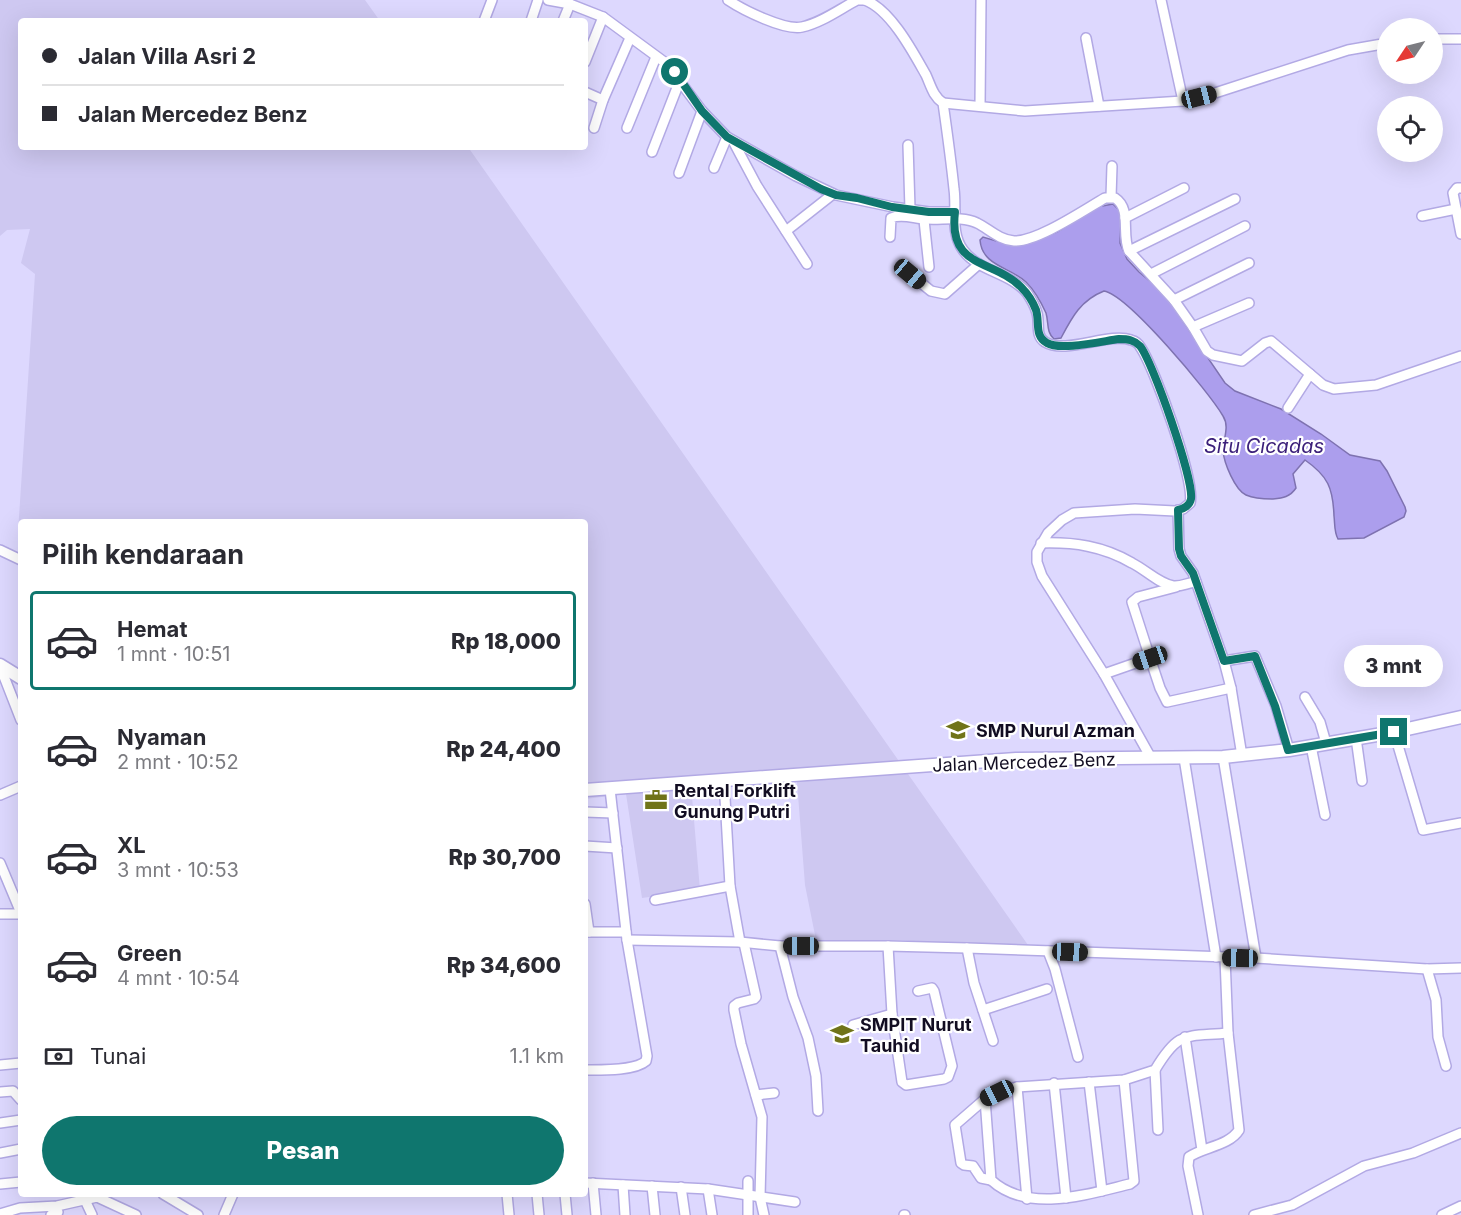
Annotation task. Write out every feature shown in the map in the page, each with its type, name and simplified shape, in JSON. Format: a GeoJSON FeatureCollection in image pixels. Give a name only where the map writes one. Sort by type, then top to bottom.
{"type":"FeatureCollection","features":[{"type":"Feature","properties":{"kind":"main road","name":"Jalan Mercedez Benz"},"geometry":{"type":"LineString","coordinates":[[588,790],[1016,759],[1242,756],[1394,732],[1461,717]]}},
{"type":"Feature","properties":{"kind":"street"},"geometry":{"type":"LineString","coordinates":[[485,18],[492,0]]}},
{"type":"Feature","properties":{"kind":"street"},"geometry":{"type":"LineString","coordinates":[[532,18],[538,0]]}},
{"type":"Feature","properties":{"kind":"street"},"geometry":{"type":"LineString","coordinates":[[548,0],[570,4],[603,16],[667,64],[702,111],[730,139],[807,264]]}},
{"type":"Feature","properties":{"kind":"street"},"geometry":{"type":"LineString","coordinates":[[728,0],[777,23],[796,28],[810,24],[857,0],[865,0],[888,17],[923,70],[937,98],[943,103],[1026,111],[1183,101],[1215,93],[1348,50],[1377,45]]}},
{"type":"Feature","properties":{"kind":"street"},"geometry":{"type":"LineString","coordinates":[[980,106],[981,0]]}},
{"type":"Feature","properties":{"kind":"street"},"geometry":{"type":"LineString","coordinates":[[1161,0],[1183,101]]}},
{"type":"Feature","properties":{"kind":"street"},"geometry":{"type":"LineString","coordinates":[[564,18],[570,4]]}},
{"type":"Feature","properties":{"kind":"street"},"geometry":{"type":"LineString","coordinates":[[588,54],[603,16]]}},
{"type":"Feature","properties":{"kind":"street"},"geometry":{"type":"LineString","coordinates":[[594,128],[603,100],[630,38]]}},
{"type":"Feature","properties":{"kind":"street"},"geometry":{"type":"LineString","coordinates":[[1086,38],[1099,106]]}},
{"type":"Feature","properties":{"kind":"street"},"geometry":{"type":"LineString","coordinates":[[1443,39],[1461,39]]}},
{"type":"Feature","properties":{"kind":"street"},"geometry":{"type":"LineString","coordinates":[[627,128],[656,57]]}},
{"type":"Feature","properties":{"kind":"street"},"geometry":{"type":"LineString","coordinates":[[652,152],[680,80]]}},
{"type":"Feature","properties":{"kind":"street"},"geometry":{"type":"LineString","coordinates":[[588,93],[603,100]]}},
{"type":"Feature","properties":{"kind":"street"},"geometry":{"type":"LineString","coordinates":[[943,103],[955,196],[956,236],[959,244],[969,257],[1014,280],[1027,293],[1037,311],[1038,335],[1046,343],[1058,346],[1133,340],[1142,349],[1160,391],[1186,465],[1190,503],[1178,510],[1135,509],[1074,513],[1053,527],[1041,543],[1036,562],[1042,576],[1104,674],[1151,758]]}},
{"type":"Feature","properties":{"kind":"street"},"geometry":{"type":"LineString","coordinates":[[679,173],[702,111]]}},
{"type":"Feature","properties":{"kind":"street"},"geometry":{"type":"LineString","coordinates":[[714,168],[730,139]]}},
{"type":"Feature","properties":{"kind":"street"},"geometry":{"type":"LineString","coordinates":[[730,139],[833,194],[892,207],[954,215],[977,223],[1006,240],[1016,241],[1045,231],[1105,198],[1111,197],[1118,200],[1125,218],[1125,242],[1129,251],[1174,300],[1207,351],[1213,355],[1242,361],[1271,341],[1328,388],[1366,387],[1461,356]]}},
{"type":"Feature","properties":{"kind":"street"},"geometry":{"type":"LineString","coordinates":[[908,145],[910,208]]}},
{"type":"Feature","properties":{"kind":"street"},"geometry":{"type":"LineString","coordinates":[[1111,197],[1112,166]]}},
{"type":"Feature","properties":{"kind":"street"},"geometry":{"type":"LineString","coordinates":[[1125,218],[1184,188]]}},
{"type":"Feature","properties":{"kind":"street"},"geometry":{"type":"LineString","coordinates":[[1461,188],[1457,188],[1453,193],[1461,234]]}},
{"type":"Feature","properties":{"kind":"street"},"geometry":{"type":"LineString","coordinates":[[786,231],[833,194]]}},
{"type":"Feature","properties":{"kind":"street"},"geometry":{"type":"LineString","coordinates":[[1129,251],[1234,199]]}},
{"type":"Feature","properties":{"kind":"street"},"geometry":{"type":"LineString","coordinates":[[1422,216],[1456,209]]}},
{"type":"Feature","properties":{"kind":"street"},"geometry":{"type":"LineString","coordinates":[[890,237],[892,217],[907,216],[924,220],[954,215]]}},
{"type":"Feature","properties":{"kind":"street"},"geometry":{"type":"LineString","coordinates":[[924,220],[929,267]]}},
{"type":"Feature","properties":{"kind":"street"},"geometry":{"type":"LineString","coordinates":[[1151,274],[1245,226]]}},
{"type":"Feature","properties":{"kind":"street"},"geometry":{"type":"LineString","coordinates":[[1174,300],[1249,263]]}},
{"type":"Feature","properties":{"kind":"street"},"geometry":{"type":"LineString","coordinates":[[910,274],[931,291],[945,294],[979,264]]}},
{"type":"Feature","properties":{"kind":"street"},"geometry":{"type":"LineString","coordinates":[[1193,327],[1249,303]]}},
{"type":"Feature","properties":{"kind":"street"},"geometry":{"type":"LineString","coordinates":[[1288,408],[1310,374]]}},
{"type":"Feature","properties":{"kind":"street"},"geometry":{"type":"LineString","coordinates":[[1178,510],[1179,549],[1196,582],[1224,661],[1231,688],[1242,756]]}},
{"type":"Feature","properties":{"kind":"street"},"geometry":{"type":"LineString","coordinates":[[1041,543],[1076,543],[1098,548],[1131,562],[1158,580],[1177,586]]}},
{"type":"Feature","properties":{"kind":"street"},"geometry":{"type":"LineString","coordinates":[[0,550],[18,559]]}},
{"type":"Feature","properties":{"kind":"street"},"geometry":{"type":"LineString","coordinates":[[1196,582],[1132,600],[1150,658],[1167,702],[1231,688]]}},
{"type":"Feature","properties":{"kind":"street"},"geometry":{"type":"LineString","coordinates":[[1224,661],[1255,656],[1275,706],[1288,750]]}},
{"type":"Feature","properties":{"kind":"street"},"geometry":{"type":"LineString","coordinates":[[1104,674],[1150,658]]}},
{"type":"Feature","properties":{"kind":"street"},"geometry":{"type":"LineString","coordinates":[[7,672],[18,710]]}},
{"type":"Feature","properties":{"kind":"street"},"geometry":{"type":"LineString","coordinates":[[1305,697],[1320,722],[1326,743]]}},
{"type":"Feature","properties":{"kind":"street"},"geometry":{"type":"LineString","coordinates":[[1394,732],[1423,830],[1461,823]]}},
{"type":"Feature","properties":{"kind":"street"},"geometry":{"type":"LineString","coordinates":[[1356,738],[1362,781]]}},
{"type":"Feature","properties":{"kind":"street"},"geometry":{"type":"LineString","coordinates":[[1311,746],[1325,815]]}},
{"type":"Feature","properties":{"kind":"street"},"geometry":{"type":"LineString","coordinates":[[1223,757],[1256,958]]}},
{"type":"Feature","properties":{"kind":"street"},"geometry":{"type":"LineString","coordinates":[[1184,758],[1220,957],[1239,1130],[1229,1140],[1202,1150],[1189,1157],[1187,1161],[1198,1215]]}},
{"type":"Feature","properties":{"kind":"street"},"geometry":{"type":"LineString","coordinates":[[724,780],[730,886],[756,997],[738,1003],[734,1006],[734,1011],[762,1117],[760,1197],[764,1215]]}},
{"type":"Feature","properties":{"kind":"street"},"geometry":{"type":"LineString","coordinates":[[0,795],[18,787]]}},
{"type":"Feature","properties":{"kind":"street"},"geometry":{"type":"LineString","coordinates":[[588,1070],[620,1069],[643,1065],[646,1061],[627,936],[610,789]]}},
{"type":"Feature","properties":{"kind":"street"},"geometry":{"type":"LineString","coordinates":[[588,812],[613,813]]}},
{"type":"Feature","properties":{"kind":"street"},"geometry":{"type":"LineString","coordinates":[[588,846],[617,848]]}},
{"type":"Feature","properties":{"kind":"street"},"geometry":{"type":"LineString","coordinates":[[0,863],[18,907]]}},
{"type":"Feature","properties":{"kind":"street"},"geometry":{"type":"LineString","coordinates":[[655,900],[730,886]]}},
{"type":"Feature","properties":{"kind":"street"},"geometry":{"type":"LineString","coordinates":[[0,914],[18,914]]}},
{"type":"Feature","properties":{"kind":"street"},"geometry":{"type":"LineString","coordinates":[[588,932],[780,946],[967,948],[1256,958],[1427,969],[1461,968]]}},
{"type":"Feature","properties":{"kind":"street"},"geometry":{"type":"LineString","coordinates":[[780,946],[793,997],[808,1038],[816,1076],[818,1111]]}},
{"type":"Feature","properties":{"kind":"street"},"geometry":{"type":"LineString","coordinates":[[888,946],[892,1014],[903,1085],[948,1077],[952,1061],[934,991],[932,988],[918,991]]}},
{"type":"Feature","properties":{"kind":"street"},"geometry":{"type":"LineString","coordinates":[[967,948],[993,1041]]}},
{"type":"Feature","properties":{"kind":"street"},"geometry":{"type":"LineString","coordinates":[[1048,951],[1055,969],[1078,1058]]}},
{"type":"Feature","properties":{"kind":"street"},"geometry":{"type":"LineString","coordinates":[[1427,969],[1436,1000],[1438,1037],[1446,1066]]}},
{"type":"Feature","properties":{"kind":"street"},"geometry":{"type":"LineString","coordinates":[[983,1010],[1047,988]]}},
{"type":"Feature","properties":{"kind":"street"},"geometry":{"type":"LineString","coordinates":[[853,1024],[892,1014]]}},
{"type":"Feature","properties":{"kind":"street"},"geometry":{"type":"LineString","coordinates":[[1158,1130],[1155,1070],[1167,1050],[1185,1037],[1228,1033]]}},
{"type":"Feature","properties":{"kind":"street"},"geometry":{"type":"LineString","coordinates":[[1185,1037],[1202,1150]]}},
{"type":"Feature","properties":{"kind":"street"},"geometry":{"type":"LineString","coordinates":[[0,1065],[18,1063]]}},
{"type":"Feature","properties":{"kind":"street"},"geometry":{"type":"LineString","coordinates":[[1124,1080],[1135,1183],[1066,1198],[1027,1199],[991,1180],[981,1178],[973,1166],[961,1163],[954,1129],[958,1121],[985,1099],[1017,1087],[1124,1080],[1155,1070]]}},
{"type":"Feature","properties":{"kind":"street"},"geometry":{"type":"LineString","coordinates":[[1089,1082],[1102,1191]]}},
{"type":"Feature","properties":{"kind":"street"},"geometry":{"type":"LineString","coordinates":[[1054,1083],[1066,1198]]}},
{"type":"Feature","properties":{"kind":"street"},"geometry":{"type":"LineString","coordinates":[[1017,1087],[1027,1199]]}},
{"type":"Feature","properties":{"kind":"street"},"geometry":{"type":"LineString","coordinates":[[0,1092],[13,1091],[18,1097]]}},
{"type":"Feature","properties":{"kind":"street"},"geometry":{"type":"LineString","coordinates":[[756,1095],[774,1093]]}},
{"type":"Feature","properties":{"kind":"street"},"geometry":{"type":"LineString","coordinates":[[985,1099],[991,1180]]}},
{"type":"Feature","properties":{"kind":"street"},"geometry":{"type":"LineString","coordinates":[[0,1123],[18,1120]]}},
{"type":"Feature","properties":{"kind":"street"},"geometry":{"type":"LineString","coordinates":[[1254,1215],[1292,1205],[1364,1166],[1413,1153],[1461,1133]]}},
{"type":"Feature","properties":{"kind":"street"},"geometry":{"type":"LineString","coordinates":[[0,1153],[18,1150]]}},
{"type":"Feature","properties":{"kind":"street"},"geometry":{"type":"LineString","coordinates":[[0,1184],[18,1182]]}},
{"type":"Feature","properties":{"kind":"street"},"geometry":{"type":"LineString","coordinates":[[748,1182],[748,1215]]}},
{"type":"Feature","properties":{"kind":"street"},"geometry":{"type":"LineString","coordinates":[[596,1215],[589,1183],[708,1188],[795,1202]]}},
{"type":"Feature","properties":{"kind":"street"},"geometry":{"type":"LineString","coordinates":[[622,1185],[626,1215]]}},
{"type":"Feature","properties":{"kind":"street"},"geometry":{"type":"LineString","coordinates":[[651,1186],[655,1215]]}},
{"type":"Feature","properties":{"kind":"street"},"geometry":{"type":"LineString","coordinates":[[681,1187],[685,1215]]}},
{"type":"Feature","properties":{"kind":"street"},"geometry":{"type":"LineString","coordinates":[[708,1188],[712,1215]]}},
{"type":"Feature","properties":{"kind":"street"},"geometry":{"type":"LineString","coordinates":[[0,1214],[20,1208],[56,1212],[97,1197],[133,1214]]}},
{"type":"Feature","properties":{"kind":"street"},"geometry":{"type":"LineString","coordinates":[[168,1197],[196,1214]]}},
{"type":"Feature","properties":{"kind":"street"},"geometry":{"type":"LineString","coordinates":[[224,1215],[232,1197]]}},
{"type":"Feature","properties":{"kind":"street"},"geometry":{"type":"LineString","coordinates":[[507,1197],[509,1215]]}},
{"type":"Feature","properties":{"kind":"street"},"geometry":{"type":"LineString","coordinates":[[537,1197],[539,1215]]}},
{"type":"Feature","properties":{"kind":"street"},"geometry":{"type":"LineString","coordinates":[[565,1197],[567,1215]]}},
{"type":"Feature","properties":{"kind":"street"},"geometry":{"type":"LineString","coordinates":[[85,1200],[92,1215]]}},
{"type":"Feature","properties":{"kind":"street"},"geometry":{"type":"LineString","coordinates":[[1442,1215],[1461,1206]]}},
{"type":"Feature","properties":{"kind":"shaded area"},"geometry":{"type":"Polygon","coordinates":[[[0,0],[365,0],[378,18],[18,18],[18,150],[470,150],[1028,945],[975,948],[903,940],[816,940],[805,885],[797,782],[691,785],[700,890],[642,898],[626,794],[588,799],[588,519],[19,519],[35,274],[21,263],[30,229],[7,230],[0,236],[0,0]]]}},
{"type":"Feature","properties":{"kind":"water","name":"Situ Cicadas"},"geometry":{"type":"Polygon","coordinates":[[[1113,204],[1119,210],[1120,243],[1127,259],[1163,292],[1225,383],[1235,391],[1281,409],[1350,455],[1380,461],[1405,507],[1404,517],[1364,538],[1338,539],[1328,484],[1324,477],[1305,460],[1293,474],[1296,488],[1289,495],[1273,499],[1246,495],[1234,482],[1225,462],[1223,451],[1226,424],[1223,416],[1186,367],[1131,309],[1104,291],[1083,304],[1073,316],[1061,338],[1054,339],[1049,330],[1046,313],[1032,289],[1020,277],[991,261],[982,249],[980,240],[983,237],[1003,243],[1037,240],[1057,232],[1097,207],[1113,204]]]}},
{"type":"Feature","properties":{"kind":"place","name":"SMP Nurul Azman"},"geometry":{"type":"Point","coordinates":[958,730]}},
{"type":"Feature","properties":{"kind":"place","name":"Rental Forklift Gunung Putri"},"geometry":{"type":"Point","coordinates":[656,800]}},
{"type":"Feature","properties":{"kind":"place","name":"SMPIT Nurut Tauhid"},"geometry":{"type":"Point","coordinates":[842,1034]}},
{"type":"Feature","properties":{"kind":"route"},"geometry":{"type":"LineString","coordinates":[[675,72],[702,111],[727,137],[821,189],[836,195],[892,207],[929,212],[955,212],[956,236],[963,250],[975,262],[1005,275],[1021,286],[1037,311],[1038,335],[1046,343],[1058,346],[1127,339],[1138,344],[1160,391],[1186,465],[1191,498],[1190,503],[1178,510],[1177,541],[1181,556],[1193,573],[1224,661],[1255,656],[1275,706],[1288,750],[1394,732]]}}]}
